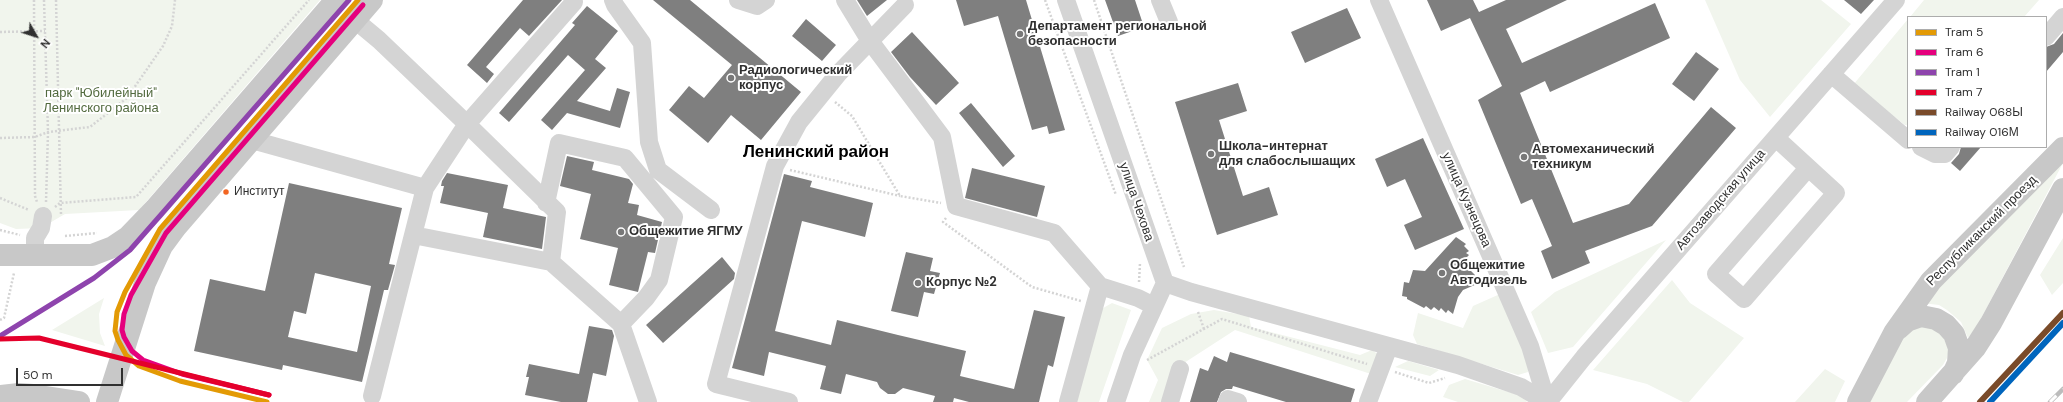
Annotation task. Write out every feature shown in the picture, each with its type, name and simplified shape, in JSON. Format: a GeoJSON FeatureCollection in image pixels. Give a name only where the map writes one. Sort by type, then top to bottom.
{"type":"FeatureCollection","features":[{"type":"Feature","properties":{"kind":"main road"},"geometry":{"type":"LineString","coordinates":[[7,262],[35,247],[92,255],[113,247],[128,238],[155,210],[336,0]]}},
{"type":"Feature","properties":{"kind":"main road"},"geometry":{"type":"LineString","coordinates":[[107,402],[145,283],[162,246],[372,0]]}},
{"type":"Feature","properties":{"kind":"main road","name":"Республиканский проезд"},"geometry":{"type":"LineString","coordinates":[[1858,402],[1894,333],[1916,300],[1950,260],[2063,148]]}},
{"type":"Feature","properties":{"kind":"main road"},"geometry":{"type":"LineString","coordinates":[[1927,402],[1953,375],[1975,348],[1991,323],[2063,189]]}},
{"type":"Feature","properties":{"kind":"main road"},"geometry":{"type":"LineString","coordinates":[[1894,333],[1907,321],[1921,316],[1936,319],[1946,325],[1954,334],[1959,348],[1958,363],[1953,375]]}},
{"type":"Feature","properties":{"kind":"main road"},"geometry":{"type":"LineString","coordinates":[[0,396],[19,394],[33,395],[80,402]]}},
{"type":"Feature","properties":{"kind":"street"},"geometry":{"type":"LineString","coordinates":[[613,0],[615,6],[642,43],[649,142],[658,170],[711,210]]}},
{"type":"Feature","properties":{"kind":"street"},"geometry":{"type":"LineString","coordinates":[[738,0],[757,6],[766,0]]}},
{"type":"Feature","properties":{"kind":"street"},"geometry":{"type":"LineString","coordinates":[[845,0],[870,41],[942,138],[956,206],[1054,233],[1100,286],[1146,302]]}},
{"type":"Feature","properties":{"kind":"street","name":"улица Чехова"},"geometry":{"type":"LineString","coordinates":[[1066,0],[1165,283]]}},
{"type":"Feature","properties":{"kind":"street"},"geometry":{"type":"LineString","coordinates":[[1160,0],[1168,22]]}},
{"type":"Feature","properties":{"kind":"street","name":"улица Кузнецова"},"geometry":{"type":"LineString","coordinates":[[1379,0],[1530,346],[1547,402]]}},
{"type":"Feature","properties":{"kind":"street","name":"Автозаводская улица"},"geometry":{"type":"LineString","coordinates":[[1547,402],[1896,0]]}},
{"type":"Feature","properties":{"kind":"street"},"geometry":{"type":"LineString","coordinates":[[372,396],[425,188],[467,124],[574,2]]}},
{"type":"Feature","properties":{"kind":"street"},"geometry":{"type":"LineString","coordinates":[[788,402],[716,384],[775,166],[799,122],[870,41],[905,5]]}},
{"type":"Feature","properties":{"kind":"street"},"geometry":{"type":"LineString","coordinates":[[2047,36],[2063,17]]}},
{"type":"Feature","properties":{"kind":"street"},"geometry":{"type":"LineString","coordinates":[[355,20],[379,40],[557,212],[551,262]]}},
{"type":"Feature","properties":{"kind":"street"},"geometry":{"type":"LineString","coordinates":[[1831,74],[1907,139]]}},
{"type":"Feature","properties":{"kind":"street"},"geometry":{"type":"LineString","coordinates":[[1776,138],[1836,193],[1744,299],[1716,274],[1808,168]]}},
{"type":"Feature","properties":{"kind":"street"},"geometry":{"type":"LineString","coordinates":[[252,140],[425,188]]}},
{"type":"Feature","properties":{"kind":"street"},"geometry":{"type":"LineString","coordinates":[[546,203],[559,143],[625,158],[674,217],[659,280],[646,298],[621,324]]}},
{"type":"Feature","properties":{"kind":"street"},"geometry":{"type":"LineString","coordinates":[[1923,148],[1935,154],[1945,154],[1950,148]]}},
{"type":"Feature","properties":{"kind":"street"},"geometry":{"type":"LineString","coordinates":[[35,247],[43,216]]}},
{"type":"Feature","properties":{"kind":"street"},"geometry":{"type":"LineString","coordinates":[[413,235],[551,262],[621,324],[648,402]]}},
{"type":"Feature","properties":{"kind":"street"},"geometry":{"type":"LineString","coordinates":[[1116,402],[1132,355],[1146,302],[1165,283],[1191,292],[1458,365],[1505,380],[1534,393],[1547,402]]}},
{"type":"Feature","properties":{"kind":"street"},"geometry":{"type":"LineString","coordinates":[[1068,402],[1100,286]]}},
{"type":"Feature","properties":{"kind":"street"},"geometry":{"type":"LineString","coordinates":[[1368,402],[1389,346]]}},
{"type":"Feature","properties":{"kind":"street"},"geometry":{"type":"LineString","coordinates":[[1170,402],[1180,369]]}},
{"type":"Feature","properties":{"kind":"street"},"geometry":{"type":"LineString","coordinates":[[1227,402],[1228,399],[1238,402]]}},
{"type":"Feature","properties":{"kind":"path"},"geometry":{"type":"LineString","coordinates":[[34,0],[35,196],[43,216]]}},
{"type":"Feature","properties":{"kind":"path"},"geometry":{"type":"LineString","coordinates":[[43,216],[47,198],[48,132],[44,0]]}},
{"type":"Feature","properties":{"kind":"path"},"geometry":{"type":"LineString","coordinates":[[56,0],[61,215]]}},
{"type":"Feature","properties":{"kind":"path"},"geometry":{"type":"LineString","coordinates":[[0,138],[35,137],[48,132],[90,127],[126,98],[163,46],[172,26],[175,0]]}},
{"type":"Feature","properties":{"kind":"path"},"geometry":{"type":"LineString","coordinates":[[43,216],[60,204],[136,197],[309,0]]}},
{"type":"Feature","properties":{"kind":"path"},"geometry":{"type":"LineString","coordinates":[[1045,0],[1117,199]]}},
{"type":"Feature","properties":{"kind":"path"},"geometry":{"type":"LineString","coordinates":[[1094,0],[1184,267]]}},
{"type":"Feature","properties":{"kind":"path"},"geometry":{"type":"LineString","coordinates":[[0,32],[45,31]]}},
{"type":"Feature","properties":{"kind":"path"},"geometry":{"type":"LineString","coordinates":[[824,92],[852,116],[900,196]]}},
{"type":"Feature","properties":{"kind":"path"},"geometry":{"type":"LineString","coordinates":[[775,166],[900,196],[956,206]]}},
{"type":"Feature","properties":{"kind":"path"},"geometry":{"type":"LineString","coordinates":[[0,198],[43,216]]}},
{"type":"Feature","properties":{"kind":"path"},"geometry":{"type":"LineString","coordinates":[[956,206],[942,222],[1032,287],[1095,305]]}},
{"type":"Feature","properties":{"kind":"path"},"geometry":{"type":"LineString","coordinates":[[0,230],[35,247],[103,232]]}},
{"type":"Feature","properties":{"kind":"path"},"geometry":{"type":"LineString","coordinates":[[1138,256],[1146,302]]}},
{"type":"Feature","properties":{"kind":"path"},"geometry":{"type":"LineString","coordinates":[[0,320],[4,318],[7,262]]}},
{"type":"Feature","properties":{"kind":"path"},"geometry":{"type":"LineString","coordinates":[[1198,312],[1204,329]]}},
{"type":"Feature","properties":{"kind":"path"},"geometry":{"type":"LineString","coordinates":[[1132,355],[1148,360],[1222,319],[1429,383],[1447,378]]}},
{"type":"Feature","properties":{"kind":"green space","name":"парк \"Юбилейный\" Ленинского района"},"geometry":{"type":"Polygon","coordinates":[[[0,0],[320,0],[139,210],[65,214],[41,228],[16,229],[0,223],[0,0]]]}},
{"type":"Feature","properties":{"kind":"green space"},"geometry":{"type":"Polygon","coordinates":[[[1705,0],[1821,0],[1851,24],[1770,117],[1740,80],[1705,0]]]}},
{"type":"Feature","properties":{"kind":"green space"},"geometry":{"type":"Polygon","coordinates":[[[1924,0],[2039,0],[2025,16],[1911,16],[1924,0]]]}},
{"type":"Feature","properties":{"kind":"green space"},"geometry":{"type":"Polygon","coordinates":[[[1907,20],[1907,125],[1853,85],[1907,20]]]}},
{"type":"Feature","properties":{"kind":"green space"},"geometry":{"type":"Polygon","coordinates":[[[2063,163],[1976,328],[1968,338],[1961,322],[1947,310],[1939,305],[1922,303],[2063,163]]]}},
{"type":"Feature","properties":{"kind":"green space"},"geometry":{"type":"Polygon","coordinates":[[[2063,238],[2063,283],[2052,295],[2040,275],[2063,238]]]}},
{"type":"Feature","properties":{"kind":"green space"},"geometry":{"type":"Polygon","coordinates":[[[1666,240],[1573,347],[1548,353],[1531,312],[1555,292],[1666,240]]]}},
{"type":"Feature","properties":{"kind":"green space"},"geometry":{"type":"Polygon","coordinates":[[[1672,280],[1690,303],[1744,338],[1689,402],[1683,402],[1647,384],[1593,370],[1672,280]]]}},
{"type":"Feature","properties":{"kind":"green space"},"geometry":{"type":"Polygon","coordinates":[[[1500,294],[1530,365],[1528,372],[1518,375],[1417,344],[1413,335],[1418,313],[1463,328],[1473,306],[1500,294]]]}},
{"type":"Feature","properties":{"kind":"green space"},"geometry":{"type":"Polygon","coordinates":[[[104,298],[99,314],[100,333],[105,346],[52,330],[104,298]]]}},
{"type":"Feature","properties":{"kind":"green space"},"geometry":{"type":"Polygon","coordinates":[[[1112,303],[1131,310],[1099,402],[1072,402],[1098,311],[1112,303]]]}},
{"type":"Feature","properties":{"kind":"green space"},"geometry":{"type":"Polygon","coordinates":[[[1214,310],[1249,316],[1251,327],[1360,355],[1372,350],[1379,355],[1371,374],[1235,330],[1184,363],[1174,402],[1149,402],[1158,380],[1147,360],[1162,328],[1191,314],[1214,310]]]}},
{"type":"Feature","properties":{"kind":"green space"},"geometry":{"type":"Polygon","coordinates":[[[1925,325],[1942,334],[1949,350],[1943,365],[1907,402],[1867,402],[1902,332],[1925,325]]]}},
{"type":"Feature","properties":{"kind":"green space"},"geometry":{"type":"Polygon","coordinates":[[[1408,361],[1439,370],[1430,376],[1395,367],[1408,361]]]}},
{"type":"Feature","properties":{"kind":"green space"},"geometry":{"type":"Polygon","coordinates":[[[1825,369],[1845,381],[1835,402],[1795,402],[1825,369]]]}},
{"type":"Feature","properties":{"kind":"green space"},"geometry":{"type":"Polygon","coordinates":[[[1465,379],[1522,396],[1527,402],[1458,402],[1443,397],[1449,385],[1465,379]]]}},
{"type":"Feature","properties":{"kind":"building"},"geometry":{"type":"Polygon","coordinates":[[[523,0],[562,0],[529,36],[520,28],[486,67],[494,74],[487,83],[467,65],[523,0]]]}},
{"type":"Feature","properties":{"kind":"building"},"geometry":{"type":"Polygon","coordinates":[[[653,0],[690,0],[801,92],[761,140],[731,115],[708,143],[669,110],[689,86],[704,98],[732,65],[653,0]]]}},
{"type":"Feature","properties":{"kind":"building"},"geometry":{"type":"Polygon","coordinates":[[[857,0],[887,0],[867,16],[857,0]]]}},
{"type":"Feature","properties":{"kind":"building"},"geometry":{"type":"Polygon","coordinates":[[[956,0],[1026,0],[1065,130],[1049,134],[1047,126],[1032,130],[998,16],[964,26],[956,0]]]}},
{"type":"Feature","properties":{"kind":"building"},"geometry":{"type":"Polygon","coordinates":[[[1105,0],[1135,0],[1144,27],[1118,36],[1105,0]]]}},
{"type":"Feature","properties":{"kind":"building"},"geometry":{"type":"Polygon","coordinates":[[[1427,0],[1473,0],[1479,12],[1506,0],[1567,0],[1506,29],[1522,63],[1655,3],[1670,38],[1550,92],[1545,81],[1520,93],[1573,223],[1629,204],[1711,107],[1736,128],[1652,226],[1585,251],[1590,263],[1552,279],[1541,251],[1552,246],[1532,199],[1521,204],[1478,100],[1502,86],[1470,18],[1441,31],[1427,0]]]}},
{"type":"Feature","properties":{"kind":"building"},"geometry":{"type":"Polygon","coordinates":[[[1844,0],[1874,0],[1861,14],[1844,0]]]}},
{"type":"Feature","properties":{"kind":"building"},"geometry":{"type":"Polygon","coordinates":[[[587,6],[618,31],[595,59],[606,68],[577,101],[610,111],[617,88],[630,92],[620,128],[567,113],[552,130],[541,120],[585,70],[568,55],[509,122],[499,113],[575,25],[572,23],[587,6]]]}},
{"type":"Feature","properties":{"kind":"building"},"geometry":{"type":"Polygon","coordinates":[[[1347,8],[1361,38],[1305,63],[1291,32],[1347,8]]]}},
{"type":"Feature","properties":{"kind":"building"},"geometry":{"type":"Polygon","coordinates":[[[806,19],[836,45],[822,61],[792,36],[806,19]]]}},
{"type":"Feature","properties":{"kind":"building"},"geometry":{"type":"Polygon","coordinates":[[[912,32],[959,83],[936,105],[910,77],[891,52],[912,32]]]}},
{"type":"Feature","properties":{"kind":"building"},"geometry":{"type":"Polygon","coordinates":[[[2063,33],[2063,52],[2047,71],[2047,47],[2054,44],[2063,33]]]}},
{"type":"Feature","properties":{"kind":"building"},"geometry":{"type":"Polygon","coordinates":[[[1696,52],[1719,69],[1694,101],[1672,84],[1696,52]]]}},
{"type":"Feature","properties":{"kind":"building","name":"Школа-интернат для слабослышащих"},"geometry":{"type":"Polygon","coordinates":[[[1238,83],[1247,111],[1219,120],[1243,196],[1269,187],[1278,215],[1217,235],[1175,102],[1238,83]]]}},
{"type":"Feature","properties":{"kind":"building"},"geometry":{"type":"Polygon","coordinates":[[[971,103],[1015,156],[1003,167],[959,113],[971,103]]]}},
{"type":"Feature","properties":{"kind":"building"},"geometry":{"type":"Polygon","coordinates":[[[1423,138],[1464,229],[1415,250],[1404,225],[1422,217],[1405,179],[1387,187],[1375,159],[1423,138]]]}},
{"type":"Feature","properties":{"kind":"building"},"geometry":{"type":"Polygon","coordinates":[[[1961,148],[1980,148],[1960,171],[1951,163],[1959,154],[1961,148]]]}},
{"type":"Feature","properties":{"kind":"building","name":"Общежитие ЯГМУ"},"geometry":{"type":"Polygon","coordinates":[[[567,156],[594,162],[592,170],[629,179],[633,184],[628,203],[639,205],[637,215],[662,222],[655,253],[648,252],[638,292],[609,285],[618,248],[580,239],[591,194],[560,186],[567,156]]]}},
{"type":"Feature","properties":{"kind":"building"},"geometry":{"type":"Polygon","coordinates":[[[972,168],[1045,186],[1037,217],[965,198],[972,168]]]}},
{"type":"Feature","properties":{"kind":"building"},"geometry":{"type":"Polygon","coordinates":[[[447,173],[508,185],[503,208],[546,217],[542,249],[483,237],[488,213],[440,203],[444,186],[441,186],[442,181],[447,173]]]}},
{"type":"Feature","properties":{"kind":"building","name":"Корпус №2"},"geometry":{"type":"Polygon","coordinates":[[[784,174],[812,181],[810,187],[873,203],[865,237],[802,221],[775,331],[831,345],[837,320],[966,351],[960,376],[1014,389],[1034,310],[1065,317],[1053,367],[1048,365],[1039,402],[969,402],[954,398],[953,402],[933,402],[935,396],[903,388],[895,394],[888,394],[880,388],[877,382],[846,374],[841,394],[820,389],[826,366],[769,352],[764,376],[732,368],[784,174]]]}},
{"type":"Feature","properties":{"kind":"building"},"geometry":{"type":"Polygon","coordinates":[[[289,183],[402,208],[389,264],[395,265],[388,290],[384,290],[362,382],[283,365],[282,370],[194,351],[210,279],[265,291],[289,183]],[[315,273],[306,314],[294,311],[288,337],[357,352],[371,286],[315,273]]]}},
{"type":"Feature","properties":{"kind":"building","name":"Общежитие Автодизель"},"geometry":{"type":"Polygon","coordinates":[[[1456,237],[1466,244],[1464,246],[1469,251],[1466,253],[1469,255],[1466,258],[1470,262],[1468,265],[1475,275],[1473,278],[1477,284],[1463,290],[1458,297],[1453,314],[1448,310],[1446,313],[1441,308],[1439,311],[1434,307],[1431,310],[1426,306],[1424,308],[1407,299],[1407,297],[1402,296],[1404,282],[1409,283],[1413,270],[1425,271],[1456,237]]]}},
{"type":"Feature","properties":{"kind":"building"},"geometry":{"type":"Polygon","coordinates":[[[906,252],[933,258],[930,271],[940,273],[934,294],[924,292],[918,317],[891,311],[906,252]]]}},
{"type":"Feature","properties":{"kind":"building"},"geometry":{"type":"Polygon","coordinates":[[[722,257],[735,273],[734,279],[663,343],[646,325],[722,257]]]}},
{"type":"Feature","properties":{"kind":"building"},"geometry":{"type":"Polygon","coordinates":[[[589,326],[612,330],[614,336],[606,376],[593,373],[587,402],[561,402],[525,395],[529,377],[526,377],[529,364],[579,374],[589,326]]]}},
{"type":"Feature","properties":{"kind":"building"},"geometry":{"type":"Polygon","coordinates":[[[1230,352],[1355,389],[1351,402],[1286,402],[1233,386],[1232,389],[1226,389],[1221,392],[1217,402],[1190,402],[1200,368],[1208,371],[1214,356],[1227,362],[1230,352]]]}},
{"type":"Feature","properties":{"kind":"railway"},"geometry":{"type":"LineString","coordinates":[[2050,402],[2063,389]]}},
{"type":"Feature","properties":{"kind":"tram line","name":"1"},"geometry":{"type":"LineString","coordinates":[[0,336],[94,278],[130,250],[349,0]]}},
{"type":"Feature","properties":{"kind":"tram line","name":"5"},"geometry":{"type":"LineString","coordinates":[[267,402],[180,381],[139,366],[126,355],[118,340],[115,331],[117,312],[125,292],[160,229],[358,0]]}},
{"type":"Feature","properties":{"kind":"tram line","name":"6"},"geometry":{"type":"LineString","coordinates":[[269,395],[182,374],[143,360],[132,351],[124,337],[122,330],[124,314],[131,295],[166,233],[363,5]]}},
{"type":"Feature","properties":{"kind":"tram line","name":"7"},"geometry":{"type":"LineString","coordinates":[[0,339],[39,338],[269,395]]}},
{"type":"Feature","properties":{"kind":"rail line","name":"068Ы"},"geometry":{"type":"LineString","coordinates":[[1980,402],[2063,313]]}},
{"type":"Feature","properties":{"kind":"rail line","name":"016М"},"geometry":{"type":"LineString","coordinates":[[1990,402],[2063,323]]}},
{"type":"Feature","properties":{"kind":"place","name":"Департамент региональной безопасности"},"geometry":{"type":"Point","coordinates":[1020,34]}},
{"type":"Feature","properties":{"kind":"place","name":"Радиологический корпус"},"geometry":{"type":"Point","coordinates":[731,78]}},
{"type":"Feature","properties":{"kind":"place","name":"Школа-интернат для слабослышащих"},"geometry":{"type":"Point","coordinates":[1211,154]}},
{"type":"Feature","properties":{"kind":"place","name":"Автомеханический техникум"},"geometry":{"type":"Point","coordinates":[1524,157]}},
{"type":"Feature","properties":{"kind":"place","name":"Институт"},"geometry":{"type":"Point","coordinates":[226,192]}},
{"type":"Feature","properties":{"kind":"place","name":"Общежитие ЯГМУ"},"geometry":{"type":"Point","coordinates":[621,232]}},
{"type":"Feature","properties":{"kind":"place","name":"Общежитие Автодизель"},"geometry":{"type":"Point","coordinates":[1442,273]}},
{"type":"Feature","properties":{"kind":"place","name":"Корпус №2"},"geometry":{"type":"Point","coordinates":[918,283]}},
{"type":"Feature","properties":{"kind":"district","name":"Ленинский район"},"geometry":{"type":"Point","coordinates":[816,153]}}]}
